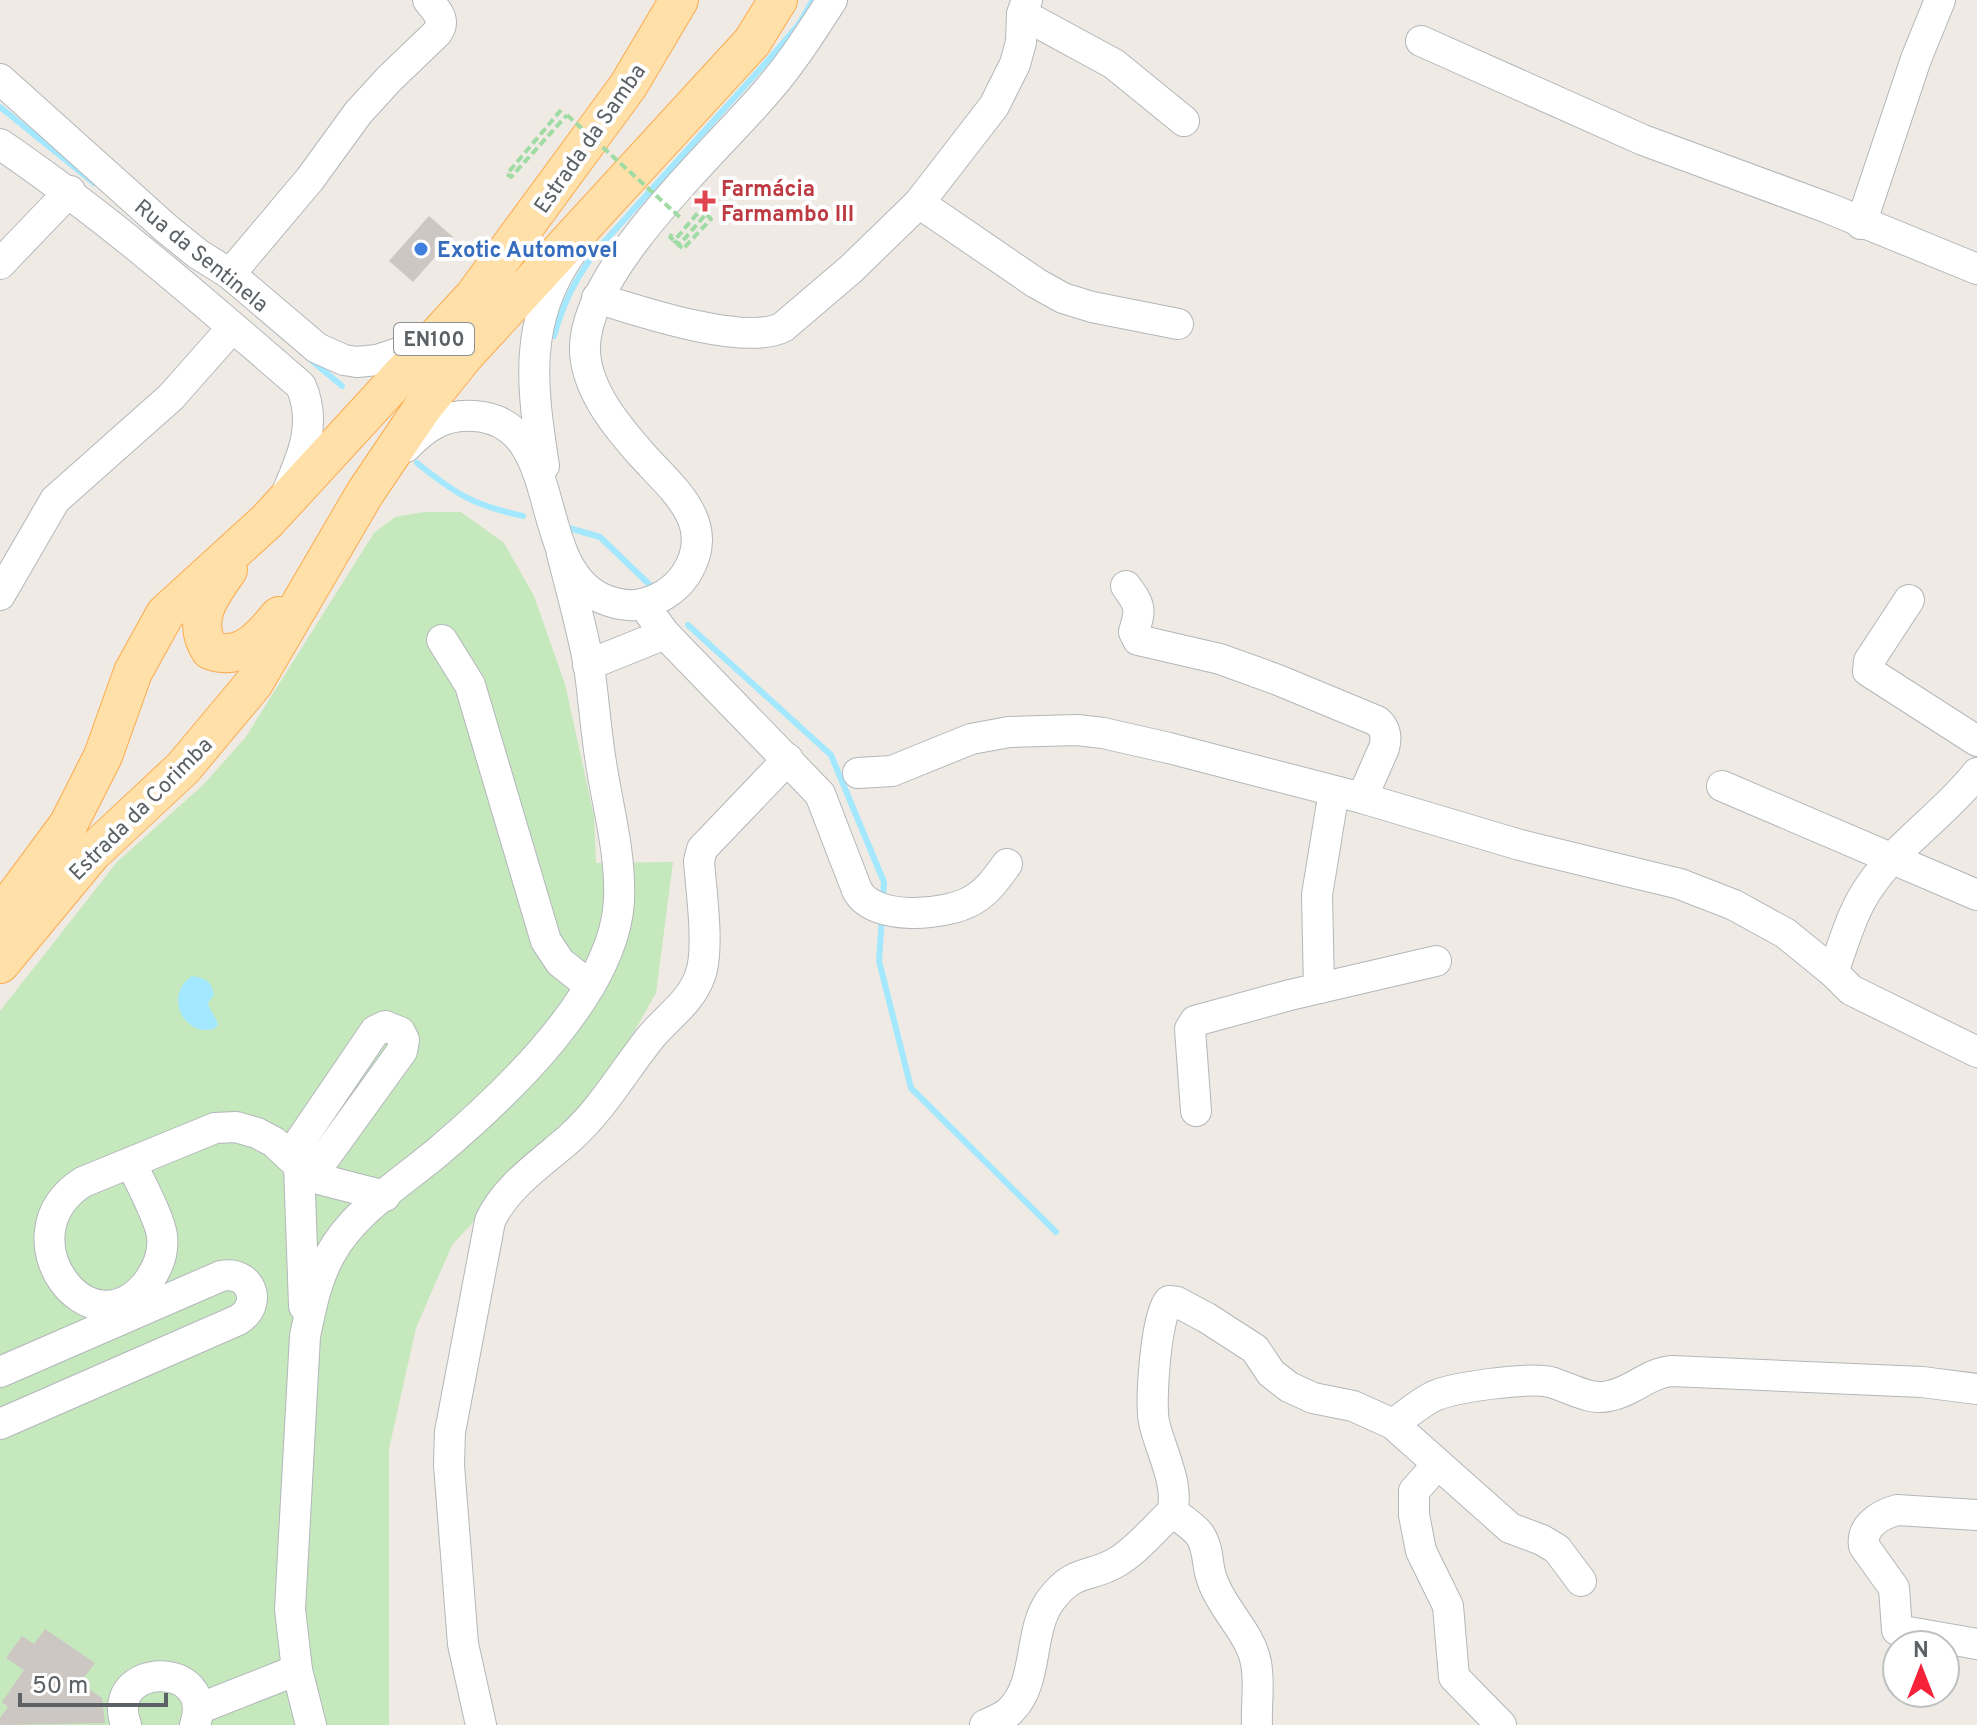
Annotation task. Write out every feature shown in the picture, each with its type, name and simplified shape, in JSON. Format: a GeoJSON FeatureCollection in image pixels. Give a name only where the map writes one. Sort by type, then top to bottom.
{"type":"FeatureCollection","features":[{"type":"Feature","properties":{"kind":"main road","name":"Estrada da Samba"},"geometry":{"type":"LineString","coordinates":[[273,514],[474,296],[599,128],[679,0]]}},
{"type":"Feature","properties":{"kind":"main road"},"geometry":{"type":"LineString","coordinates":[[752,42],[769,0]]}},
{"type":"Feature","properties":{"kind":"main road","name":"Estrada da Samba"},"geometry":{"type":"LineString","coordinates":[[323,566],[365,493],[423,407],[464,356],[752,42],[778,0]]}},
{"type":"Feature","properties":{"kind":"main road"},"geometry":{"type":"LineString","coordinates":[[273,514],[224,575],[203,610],[201,631],[210,650],[228,655],[248,648],[323,566]]}},
{"type":"Feature","properties":{"kind":"main road","name":"Estrada da Corimba"},"geometry":{"type":"LineString","coordinates":[[0,917],[68,825],[103,756],[133,672],[165,614],[273,514]]}},
{"type":"Feature","properties":{"kind":"main road","name":"Estrada da Corimba"},"geometry":{"type":"LineString","coordinates":[[0,964],[92,853],[207,742],[254,683],[323,566]]}},
{"type":"Feature","properties":{"kind":"street"},"geometry":{"type":"LineString","coordinates":[[230,274],[310,179],[358,113],[442,27],[442,18],[428,0]]}},
{"type":"Feature","properties":{"kind":"street"},"geometry":{"type":"LineString","coordinates":[[832,0],[771,87],[672,208],[623,255],[597,298],[587,328],[587,370],[610,415],[683,498],[697,535],[696,551],[681,582],[643,604],[665,634],[820,794],[857,890],[866,901],[896,914],[951,908],[972,901],[990,887],[1007,864]]}},
{"type":"Feature","properties":{"kind":"street"},"geometry":{"type":"LineString","coordinates":[[1861,224],[1916,59],[1940,0]]}},
{"type":"Feature","properties":{"kind":"street"},"geometry":{"type":"LineString","coordinates":[[597,298],[659,317],[751,334],[770,333],[783,327],[919,203],[994,106],[1015,64],[1021,42],[1024,7],[1114,64],[1184,121]]}},
{"type":"Feature","properties":{"kind":"street"},"geometry":{"type":"LineString","coordinates":[[1421,41],[1643,140],[1828,208],[1977,269]]}},
{"type":"Feature","properties":{"kind":"street","name":"Rua da Sentinela"},"geometry":{"type":"LineString","coordinates":[[0,79],[167,229],[230,274],[317,348],[344,360],[377,360],[431,343]]}},
{"type":"Feature","properties":{"kind":"street","name":"Rua da Sentinela"},"geometry":{"type":"LineString","coordinates":[[0,144],[70,191],[301,386],[310,420],[306,442],[273,514]]}},
{"type":"Feature","properties":{"kind":"street"},"geometry":{"type":"LineString","coordinates":[[0,264],[70,191]]}},
{"type":"Feature","properties":{"kind":"street","name":"Estrada da Samba"},"geometry":{"type":"LineString","coordinates":[[551,516],[533,389],[535,348],[542,317],[568,257],[609,200]]}},
{"type":"Feature","properties":{"kind":"street"},"geometry":{"type":"LineString","coordinates":[[919,203],[1063,298],[1178,324]]}},
{"type":"Feature","properties":{"kind":"street"},"geometry":{"type":"LineString","coordinates":[[0,595],[40,524],[64,489],[171,397],[232,328]]}},
{"type":"Feature","properties":{"kind":"street","name":"Estrada da Samba"},"geometry":{"type":"LineString","coordinates":[[365,493],[424,429],[448,418],[479,416],[497,421],[517,435],[536,467],[562,554],[580,583],[591,593],[615,604],[643,604]]}},
{"type":"Feature","properties":{"kind":"street"},"geometry":{"type":"LineString","coordinates":[[305,1336],[314,1295],[330,1254],[355,1221],[495,1101],[545,1047],[590,986],[605,960],[619,901],[611,817],[580,619],[562,554]]}},
{"type":"Feature","properties":{"kind":"street"},"geometry":{"type":"LineString","coordinates":[[1126,586],[1139,603],[1134,632],[1138,640],[1220,659],[1278,680],[1383,726],[1384,748],[1348,795],[1317,895],[1319,988]]}},
{"type":"Feature","properties":{"kind":"street"},"geometry":{"type":"LineString","coordinates":[[1909,600],[1869,661],[1868,671],[1977,741]]}},
{"type":"Feature","properties":{"kind":"street"},"geometry":{"type":"LineString","coordinates":[[588,665],[665,634]]}},
{"type":"Feature","properties":{"kind":"street"},"geometry":{"type":"LineString","coordinates":[[442,640],[470,685],[546,941],[560,962],[590,986]]}},
{"type":"Feature","properties":{"kind":"street"},"geometry":{"type":"LineString","coordinates":[[858,773],[892,771],[987,734],[1077,730],[1169,748],[1520,845],[1680,884],[1734,905],[1785,933],[1851,990],[1977,1052]]}},
{"type":"Feature","properties":{"kind":"street"},"geometry":{"type":"LineString","coordinates":[[481,1725],[463,1644],[449,1465],[450,1432],[490,1221],[505,1195],[587,1123],[649,1039],[687,1002],[701,975],[703,955],[699,861],[702,849],[788,759]]}},
{"type":"Feature","properties":{"kind":"street"},"geometry":{"type":"LineString","coordinates":[[1833,972],[1860,901],[1891,859],[1960,794],[1977,773]]}},
{"type":"Feature","properties":{"kind":"street"},"geometry":{"type":"LineString","coordinates":[[1722,786],[1977,895]]}},
{"type":"Feature","properties":{"kind":"street"},"geometry":{"type":"LineString","coordinates":[[1196,1111],[1190,1029],[1195,1021],[1436,961]]}},
{"type":"Feature","properties":{"kind":"street"},"geometry":{"type":"LineString","coordinates":[[60,1345],[66,1315],[43,1269],[37,1248],[39,1226],[48,1207],[63,1191],[215,1128],[236,1127],[274,1142],[300,1166],[385,1196]]}},
{"type":"Feature","properties":{"kind":"street"},"geometry":{"type":"LineString","coordinates":[[131,1162],[162,1234],[201,1285]]}},
{"type":"Feature","properties":{"kind":"street"},"geometry":{"type":"LineString","coordinates":[[300,1166],[305,1336],[291,1629],[297,1670],[311,1725]]}},
{"type":"Feature","properties":{"kind":"street"},"geometry":{"type":"LineString","coordinates":[[43,1269],[54,1285],[70,1297],[88,1304],[108,1304],[127,1299],[143,1288],[155,1272],[162,1254],[162,1234]]}},
{"type":"Feature","properties":{"kind":"street"},"geometry":{"type":"LineString","coordinates":[[0,1424],[238,1320],[250,1309],[253,1293],[250,1286],[237,1276],[221,1276],[10,1368],[38,1407]]}},
{"type":"Feature","properties":{"kind":"street"},"geometry":{"type":"LineString","coordinates":[[985,1725],[1010,1712],[1023,1695],[1039,1628],[1047,1605],[1058,1590],[1080,1574],[1119,1561],[1172,1512],[1173,1488],[1154,1421],[1153,1391],[1160,1315],[1169,1301],[1207,1318],[1255,1349],[1271,1373],[1289,1387],[1313,1398],[1353,1406],[1393,1424],[1510,1528],[1557,1549],[1581,1581]]}},
{"type":"Feature","properties":{"kind":"street"},"geometry":{"type":"LineString","coordinates":[[1393,1424],[1432,1397],[1459,1390],[1538,1381],[1592,1396],[1610,1396],[1659,1372],[1672,1371],[1922,1382],[1977,1389]]}},
{"type":"Feature","properties":{"kind":"street"},"geometry":{"type":"LineString","coordinates":[[1437,1465],[1413,1495],[1421,1551],[1448,1606],[1454,1677],[1501,1725]]}},
{"type":"Feature","properties":{"kind":"street"},"geometry":{"type":"LineString","coordinates":[[1977,1515],[1897,1510],[1886,1513],[1871,1524],[1863,1537],[1864,1546],[1894,1588],[1897,1630],[1977,1644]]}},
{"type":"Feature","properties":{"kind":"street"},"geometry":{"type":"LineString","coordinates":[[1172,1512],[1191,1525],[1202,1538],[1208,1552],[1211,1580],[1248,1642],[1256,1663],[1257,1725]]}},
{"type":"Feature","properties":{"kind":"street"},"geometry":{"type":"LineString","coordinates":[[126,1725],[123,1709],[126,1697],[142,1679],[153,1675],[166,1674],[188,1685],[195,1696],[196,1717],[297,1670]]}},
{"type":"Feature","properties":{"kind":"path"},"geometry":{"type":"LineString","coordinates":[[561,110],[507,174],[511,177],[567,115],[672,208],[670,237],[683,249],[711,219],[706,214],[680,244],[674,241],[702,208]]}},
{"type":"Feature","properties":{"kind":"green space"},"geometry":{"type":"Polygon","coordinates":[[[425,512],[461,512],[504,543],[534,596],[565,684],[594,816],[596,863],[673,862],[656,993],[607,1079],[452,1245],[416,1328],[389,1449],[389,1725],[0,1725],[0,1011],[117,862],[203,785],[245,738],[374,533],[395,517],[425,512]]]}},
{"type":"Feature","properties":{"kind":"water"},"geometry":{"type":"Polygon","coordinates":[[[192,976],[204,979],[212,986],[214,995],[208,1003],[218,1025],[214,1029],[193,1027],[180,1012],[179,993],[192,976]]]}},
{"type":"Feature","properties":{"kind":"building","name":"Exotic Automovel"},"geometry":{"type":"Polygon","coordinates":[[[429,216],[453,237],[413,282],[389,261],[429,216]]]}},
{"type":"Feature","properties":{"kind":"building"},"geometry":{"type":"Polygon","coordinates":[[[45,1629],[95,1663],[80,1683],[102,1698],[105,1723],[0,1725],[0,1718],[8,1707],[2,1702],[24,1670],[6,1658],[22,1636],[34,1644],[45,1629]]]}},
{"type":"Feature","properties":{"kind":"waterway"},"geometry":{"type":"LineString","coordinates":[[554,336],[571,291],[596,251],[772,56],[799,24],[813,0]]}},
{"type":"Feature","properties":{"kind":"waterway"},"geometry":{"type":"LineString","coordinates":[[0,107],[94,183]]}},
{"type":"Feature","properties":{"kind":"waterway"},"geometry":{"type":"LineString","coordinates":[[311,360],[342,386]]}},
{"type":"Feature","properties":{"kind":"waterway"},"geometry":{"type":"LineString","coordinates":[[417,463],[466,497],[491,508],[523,516]]}},
{"type":"Feature","properties":{"kind":"waterway"},"geometry":{"type":"LineString","coordinates":[[562,526],[600,537],[652,587]]}},
{"type":"Feature","properties":{"kind":"waterway"},"geometry":{"type":"LineString","coordinates":[[688,625],[831,755],[884,882],[883,900]]}},
{"type":"Feature","properties":{"kind":"waterway"},"geometry":{"type":"LineString","coordinates":[[882,916],[879,961],[911,1088],[1056,1232]]}},
{"type":"Feature","properties":{"kind":"place","name":"Farmácia Farmambo III"},"geometry":{"type":"Point","coordinates":[705,201]}},
{"type":"Feature","properties":{"kind":"place","name":"Exotic Automovel"},"geometry":{"type":"Point","coordinates":[421,249]}}]}
